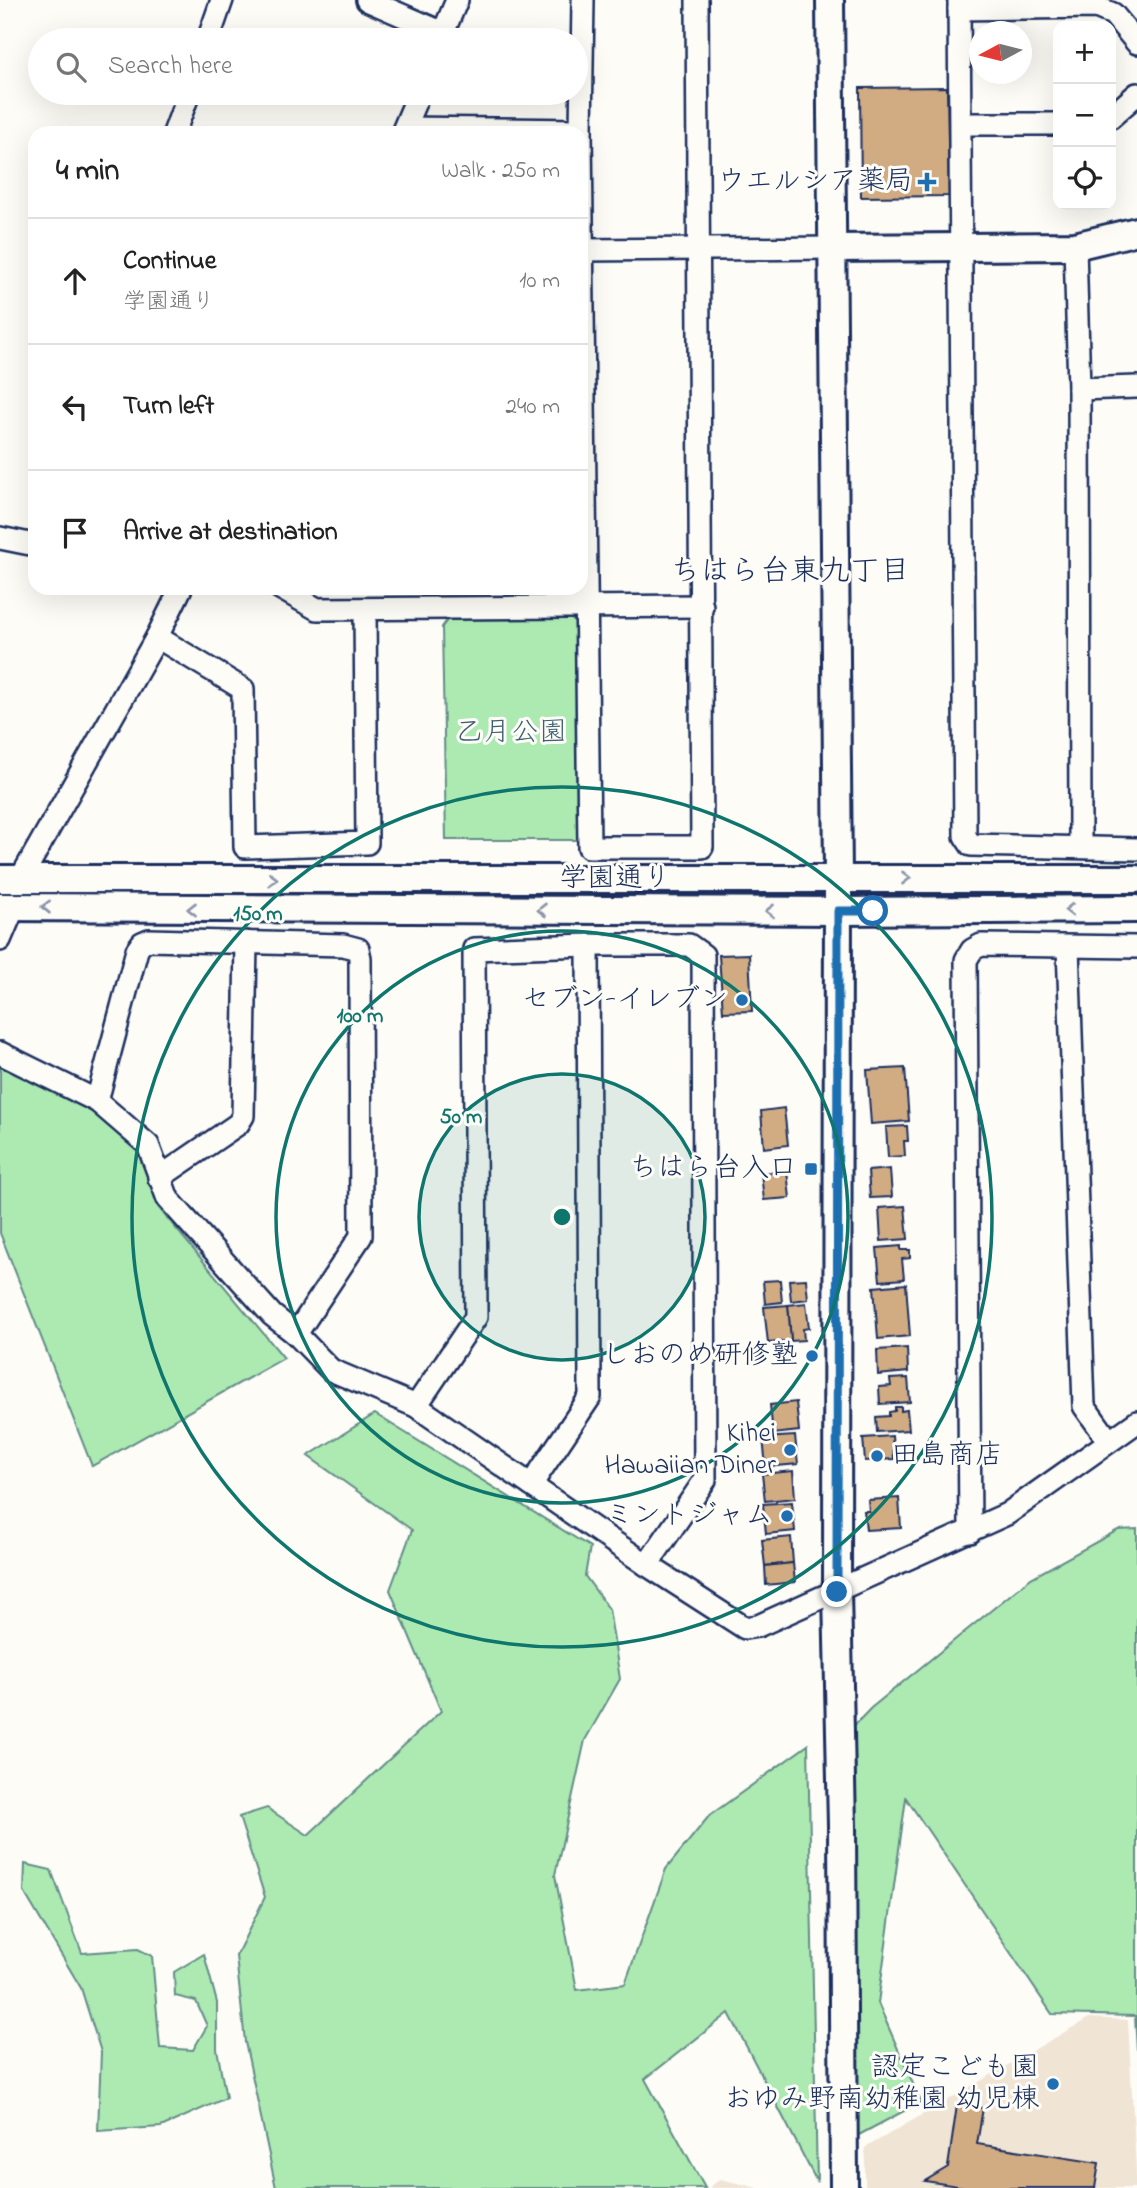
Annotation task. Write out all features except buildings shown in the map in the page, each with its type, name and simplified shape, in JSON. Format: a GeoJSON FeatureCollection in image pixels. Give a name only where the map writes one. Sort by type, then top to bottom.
{"type":"FeatureCollection","features":[{"type":"Feature","properties":{"kind":"street"},"geometry":{"type":"LineString","coordinates":[[212,28],[222,0]]}},
{"type":"Feature","properties":{"kind":"street"},"geometry":{"type":"LineString","coordinates":[[367,0],[424,28]]}},
{"type":"Feature","properties":{"kind":"street"},"geometry":{"type":"LineString","coordinates":[[446,28],[457,0]]}},
{"type":"Feature","properties":{"kind":"street"},"geometry":{"type":"LineString","coordinates":[[583,0],[583,28]]}},
{"type":"Feature","properties":{"kind":"street"},"geometry":{"type":"LineString","coordinates":[[586,595],[589,847],[702,847],[697,0]]}},
{"type":"Feature","properties":{"kind":"street"},"geometry":{"type":"LineString","coordinates":[[830,0],[838,877],[837,1592],[842,1826],[844,2188]]}},
{"type":"Feature","properties":{"kind":"street"},"geometry":{"type":"LineString","coordinates":[[1137,43],[1113,14],[1096,7],[959,5],[965,836],[971,845],[1137,849]]}},
{"type":"Feature","properties":{"kind":"street"},"geometry":{"type":"LineString","coordinates":[[1116,113],[1137,94]]}},
{"type":"Feature","properties":{"kind":"street"},"geometry":{"type":"LineString","coordinates":[[177,126],[184,105]]}},
{"type":"Feature","properties":{"kind":"street"},"geometry":{"type":"LineString","coordinates":[[405,126],[414,105]]}},
{"type":"Feature","properties":{"kind":"street"},"geometry":{"type":"LineString","coordinates":[[581,105],[581,126]]}},
{"type":"Feature","properties":{"kind":"street"},"geometry":{"type":"LineString","coordinates":[[961,124],[1053,124]]}},
{"type":"Feature","properties":{"kind":"street"},"geometry":{"type":"LineString","coordinates":[[588,250],[1075,246],[1137,231]]}},
{"type":"Feature","properties":{"kind":"street"},"geometry":{"type":"LineString","coordinates":[[1075,246],[1079,389],[1080,847]]}},
{"type":"Feature","properties":{"kind":"street"},"geometry":{"type":"LineString","coordinates":[[1079,389],[1137,387]]}},
{"type":"Feature","properties":{"kind":"street"},"geometry":{"type":"LineString","coordinates":[[0,538],[28,544]]}},
{"type":"Feature","properties":{"kind":"street"},"geometry":{"type":"LineString","coordinates":[[10,879],[157,637],[178,595]]}},
{"type":"Feature","properties":{"kind":"street"},"geometry":{"type":"LineString","coordinates":[[292,595],[317,609],[702,606]]}},
{"type":"Feature","properties":{"kind":"street"},"geometry":{"type":"LineString","coordinates":[[157,637],[243,689],[245,846],[367,843],[365,610]]}},
{"type":"Feature","properties":{"kind":"street","name":"学園通り"},"geometry":{"type":"LineString","coordinates":[[10,879],[1137,879]]}},
{"type":"Feature","properties":{"kind":"street"},"geometry":{"type":"LineString","coordinates":[[0,940],[7,907]]}},
{"type":"Feature","properties":{"kind":"street","name":"学園通り"},"geometry":{"type":"LineString","coordinates":[[7,907],[838,911],[1137,909]]}},
{"type":"Feature","properties":{"kind":"street"},"geometry":{"type":"LineString","coordinates":[[97,1101],[137,950],[142,943],[149,940],[246,942],[358,949],[361,1236],[296,1334]]}},
{"type":"Feature","properties":{"kind":"street"},"geometry":{"type":"LineString","coordinates":[[159,1178],[238,1124],[243,1116],[246,942]]}},
{"type":"Feature","properties":{"kind":"street"},"geometry":{"type":"LineString","coordinates":[[531,1485],[590,1397],[588,945]]}},
{"type":"Feature","properties":{"kind":"street"},"geometry":{"type":"LineString","coordinates":[[416,1406],[476,1317],[474,948],[689,945],[703,955],[705,1480],[647,1566]]}},
{"type":"Feature","properties":{"kind":"street"},"geometry":{"type":"LineString","coordinates":[[970,1532],[966,960],[972,950],[981,945],[1137,947]]}},
{"type":"Feature","properties":{"kind":"street"},"geometry":{"type":"LineString","coordinates":[[1068,947],[1084,1406],[1110,1441]]}},
{"type":"Feature","properties":{"kind":"street"},"geometry":{"type":"LineString","coordinates":[[0,1053],[97,1101],[148,1145],[167,1199],[272,1315],[296,1334],[331,1370],[416,1406],[647,1566],[745,1628],[758,1626],[837,1592],[1007,1514],[1137,1422]]}},
{"type":"Feature","properties":{"kind":"shaded area","name":"認定こども園 おゆみ野南幼稚園 幼児棟"},"geometry":{"type":"Polygon","coordinates":[[[1089,2018],[1128,2020],[1137,2188],[865,2188],[865,2148],[1089,2018]]]}},
{"type":"Feature","properties":{"kind":"shaded area"},"geometry":{"type":"Polygon","coordinates":[[[720,2179],[758,2188],[709,2188],[720,2179]]]}},
{"type":"Feature","properties":{"kind":"green space","name":"乙月公園"},"geometry":{"type":"Polygon","coordinates":[[[571,618],[578,627],[579,840],[446,840],[442,627],[448,619],[571,618]]]}},
{"type":"Feature","properties":{"kind":"green space"},"geometry":{"type":"Polygon","coordinates":[[[0,1062],[88,1105],[139,1150],[158,1207],[284,1358],[92,1466],[0,1233],[0,1062]]]}},
{"type":"Feature","properties":{"kind":"green space"},"geometry":{"type":"Polygon","coordinates":[[[375,1414],[590,1547],[585,1576],[609,1609],[620,1679],[585,1740],[555,1875],[577,1990],[625,1984],[666,1869],[709,1816],[808,1745],[817,2182],[729,2013],[645,2079],[705,2188],[276,2188],[245,2042],[236,1956],[265,1897],[239,1817],[267,1808],[308,1835],[441,1711],[390,1590],[412,1530],[308,1456],[375,1414]]]}},
{"type":"Feature","properties":{"kind":"green space"},"geometry":{"type":"Polygon","coordinates":[[[1137,1529],[1137,2050],[1135,2016],[1052,2014],[906,1798],[878,2003],[921,2102],[855,2137],[843,1737],[871,1708],[1031,1578],[1118,1530],[1137,1529]]]}},
{"type":"Feature","properties":{"kind":"green space"},"geometry":{"type":"Polygon","coordinates":[[[25,1864],[51,1870],[82,1953],[138,1949],[152,1956],[160,2048],[193,2050],[207,2026],[196,2001],[175,1996],[174,1972],[204,1954],[217,2003],[217,2049],[226,2098],[161,2127],[98,2131],[101,2052],[81,1988],[24,1892],[25,1864]]]}},
{"type":"Feature","properties":{"kind":"place","name":"ウエルシア薬局"},"geometry":{"type":"Point","coordinates":[927,182]}},
{"type":"Feature","properties":{"kind":"place","name":"セブン-イレブン"},"geometry":{"type":"Point","coordinates":[742,1000]}},
{"type":"Feature","properties":{"kind":"place","name":"ちはら台入口"},"geometry":{"type":"Point","coordinates":[811,1169]}},
{"type":"Feature","properties":{"kind":"place","name":"しおのめ研修塾"},"geometry":{"type":"Point","coordinates":[812,1356]}},
{"type":"Feature","properties":{"kind":"place","name":"Kihei Hawaiian Diner"},"geometry":{"type":"Point","coordinates":[790,1450]}},
{"type":"Feature","properties":{"kind":"place","name":"田島商店"},"geometry":{"type":"Point","coordinates":[877,1456]}},
{"type":"Feature","properties":{"kind":"place","name":"ミントジャム"},"geometry":{"type":"Point","coordinates":[787,1516]}},
{"type":"Feature","properties":{"kind":"place","name":"認定こども園 おゆみ野南幼稚園 幼児棟"},"geometry":{"type":"Point","coordinates":[1053,2084]}},
{"type":"Feature","properties":{"kind":"district","name":"ちはら台東九丁目"},"geometry":{"type":"Point","coordinates":[790,573]}},
{"type":"Feature","properties":{"kind":"route"},"geometry":{"type":"LineString","coordinates":[[837,1592],[838,911],[873,911]]}}]}
